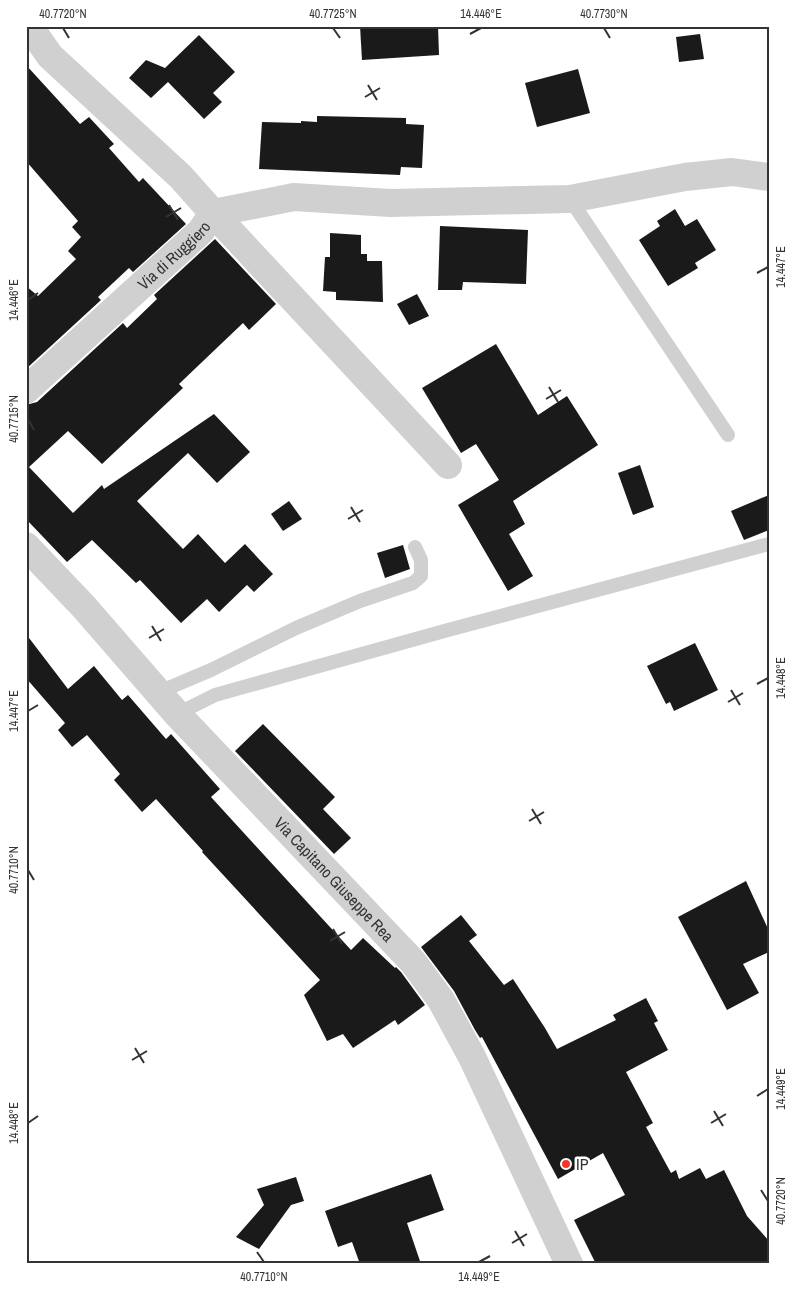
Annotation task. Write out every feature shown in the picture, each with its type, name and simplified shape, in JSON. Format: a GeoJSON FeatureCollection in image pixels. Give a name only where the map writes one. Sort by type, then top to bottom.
{"type":"FeatureCollection","features":[{"type":"Feature","properties":{"kind":"street","name":"Via di Ruggiero"},"geometry":{"type":"LineString","coordinates":[[26,390],[201,231],[213,213],[181,177],[50,56],[29,26]]}},
{"type":"Feature","properties":{"kind":"street"},"geometry":{"type":"LineString","coordinates":[[213,213],[294,197],[390,203],[570,199],[685,177],[732,172],[769,177]]}},
{"type":"Feature","properties":{"kind":"street"},"geometry":{"type":"LineString","coordinates":[[213,213],[448,465]]}},
{"type":"Feature","properties":{"kind":"street","name":"Via Capitano Giuseppe Rea"},"geometry":{"type":"LineString","coordinates":[[26,546],[84,607],[177,714],[413,962],[441,1000],[472,1057],[569,1264]]}},
{"type":"Feature","properties":{"kind":"lane"},"geometry":{"type":"LineString","coordinates":[[570,199],[728,435]]}},
{"type":"Feature","properties":{"kind":"lane"},"geometry":{"type":"LineString","coordinates":[[177,714],[215,695],[458,627],[769,544]]}},
{"type":"Feature","properties":{"kind":"lane"},"geometry":{"type":"LineString","coordinates":[[159,692],[211,670],[296,628],[360,601],[413,583],[422,576],[421,560],[416,547]]}},
{"type":"Feature","properties":{"kind":"building"},"geometry":{"type":"Polygon","coordinates":[[[360,26],[438,26],[439,55],[362,60],[360,26]]]}},
{"type":"Feature","properties":{"kind":"building"},"geometry":{"type":"Polygon","coordinates":[[[700,34],[704,59],[679,62],[676,37],[700,34]]]}},
{"type":"Feature","properties":{"kind":"building"},"geometry":{"type":"Polygon","coordinates":[[[199,35],[235,72],[213,93],[222,102],[204,119],[168,82],[151,98],[129,78],[146,60],[165,68],[199,35]]]}},
{"type":"Feature","properties":{"kind":"building"},"geometry":{"type":"Polygon","coordinates":[[[26,65],[80,124],[89,117],[114,144],[109,148],[139,182],[143,178],[186,224],[133,272],[129,268],[98,297],[101,300],[26,369],[26,286],[38,296],[76,259],[68,251],[81,237],[72,227],[78,221],[26,161],[26,65]]]}},
{"type":"Feature","properties":{"kind":"building"},"geometry":{"type":"Polygon","coordinates":[[[578,69],[590,113],[537,127],[525,83],[578,69]]]}},
{"type":"Feature","properties":{"kind":"building"},"geometry":{"type":"Polygon","coordinates":[[[317,116],[406,118],[406,124],[424,125],[422,168],[401,167],[400,175],[259,169],[262,122],[317,122],[317,116]]]}},
{"type":"Feature","properties":{"kind":"building"},"geometry":{"type":"Polygon","coordinates":[[[675,209],[685,226],[697,219],[716,250],[695,263],[698,268],[668,286],[639,240],[660,226],[657,221],[675,209]]]}},
{"type":"Feature","properties":{"kind":"building"},"geometry":{"type":"Polygon","coordinates":[[[440,226],[528,230],[526,284],[463,282],[462,290],[438,290],[440,226]]]}},
{"type":"Feature","properties":{"kind":"building"},"geometry":{"type":"Polygon","coordinates":[[[330,233],[361,235],[361,254],[367,254],[367,261],[382,261],[383,302],[336,300],[336,292],[323,291],[325,257],[330,257],[330,233]]]}},
{"type":"Feature","properties":{"kind":"building"},"geometry":{"type":"Polygon","coordinates":[[[215,239],[276,304],[249,330],[243,323],[179,384],[183,388],[102,464],[68,431],[29,467],[73,513],[102,485],[104,489],[214,414],[250,452],[217,483],[188,453],[137,501],[183,549],[198,534],[225,563],[245,544],[273,574],[254,592],[247,585],[219,612],[207,599],[181,623],[140,580],[136,583],[92,540],[67,562],[26,519],[26,405],[37,402],[123,323],[127,328],[157,299],[154,295],[215,239]]]}},
{"type":"Feature","properties":{"kind":"building"},"geometry":{"type":"Polygon","coordinates":[[[417,294],[429,316],[409,325],[397,304],[417,294]]]}},
{"type":"Feature","properties":{"kind":"building"},"geometry":{"type":"Polygon","coordinates":[[[496,344],[538,415],[567,396],[598,445],[513,501],[525,524],[509,534],[533,576],[508,591],[458,505],[499,480],[476,444],[461,453],[422,388],[496,344]]]}},
{"type":"Feature","properties":{"kind":"building"},"geometry":{"type":"Polygon","coordinates":[[[640,465],[654,507],[633,515],[618,473],[640,465]]]}},
{"type":"Feature","properties":{"kind":"building"},"geometry":{"type":"Polygon","coordinates":[[[769,495],[769,530],[744,540],[731,511],[769,495]]]}},
{"type":"Feature","properties":{"kind":"building"},"geometry":{"type":"Polygon","coordinates":[[[289,501],[302,519],[283,531],[271,514],[289,501]]]}},
{"type":"Feature","properties":{"kind":"building"},"geometry":{"type":"Polygon","coordinates":[[[403,545],[410,569],[385,578],[377,553],[403,545]]]}},
{"type":"Feature","properties":{"kind":"building"},"geometry":{"type":"Polygon","coordinates":[[[26,634],[68,689],[94,666],[122,700],[128,695],[166,739],[171,734],[220,789],[211,797],[351,950],[363,938],[401,972],[425,1005],[398,1025],[395,1020],[353,1048],[343,1034],[327,1041],[304,995],[320,980],[156,799],[142,812],[114,780],[120,774],[87,735],[72,747],[58,730],[65,723],[26,678],[26,634]]]}},
{"type":"Feature","properties":{"kind":"building"},"geometry":{"type":"Polygon","coordinates":[[[695,643],[718,690],[674,711],[670,702],[666,704],[647,666],[695,643]]]}},
{"type":"Feature","properties":{"kind":"building"},"geometry":{"type":"Polygon","coordinates":[[[263,724],[335,797],[323,809],[351,838],[334,854],[235,751],[263,724]]]}},
{"type":"Feature","properties":{"kind":"building"},"geometry":{"type":"Polygon","coordinates":[[[746,881],[769,931],[769,952],[743,964],[759,993],[727,1010],[678,917],[746,881]]]}},
{"type":"Feature","properties":{"kind":"building"},"geometry":{"type":"Polygon","coordinates":[[[461,915],[477,935],[469,941],[504,985],[513,979],[557,1049],[616,1020],[613,1015],[646,998],[658,1021],[654,1023],[668,1050],[626,1072],[653,1123],[646,1127],[671,1173],[676,1170],[679,1179],[700,1168],[706,1179],[724,1170],[747,1216],[769,1241],[769,1264],[596,1264],[574,1220],[625,1195],[603,1153],[558,1179],[482,1037],[480,1038],[475,1030],[454,991],[421,947],[461,915]]]}},
{"type":"Feature","properties":{"kind":"building"},"geometry":{"type":"Polygon","coordinates":[[[431,1174],[444,1210],[407,1223],[421,1264],[360,1264],[352,1242],[338,1247],[325,1211],[431,1174]]]}},
{"type":"Feature","properties":{"kind":"building"},"geometry":{"type":"Polygon","coordinates":[[[296,1177],[304,1201],[291,1205],[259,1249],[236,1237],[264,1205],[257,1189],[296,1177]]]}},
{"type":"Feature","properties":{"kind":"place","name":"IP"},"geometry":{"type":"Point","coordinates":[566,1164]}}]}
